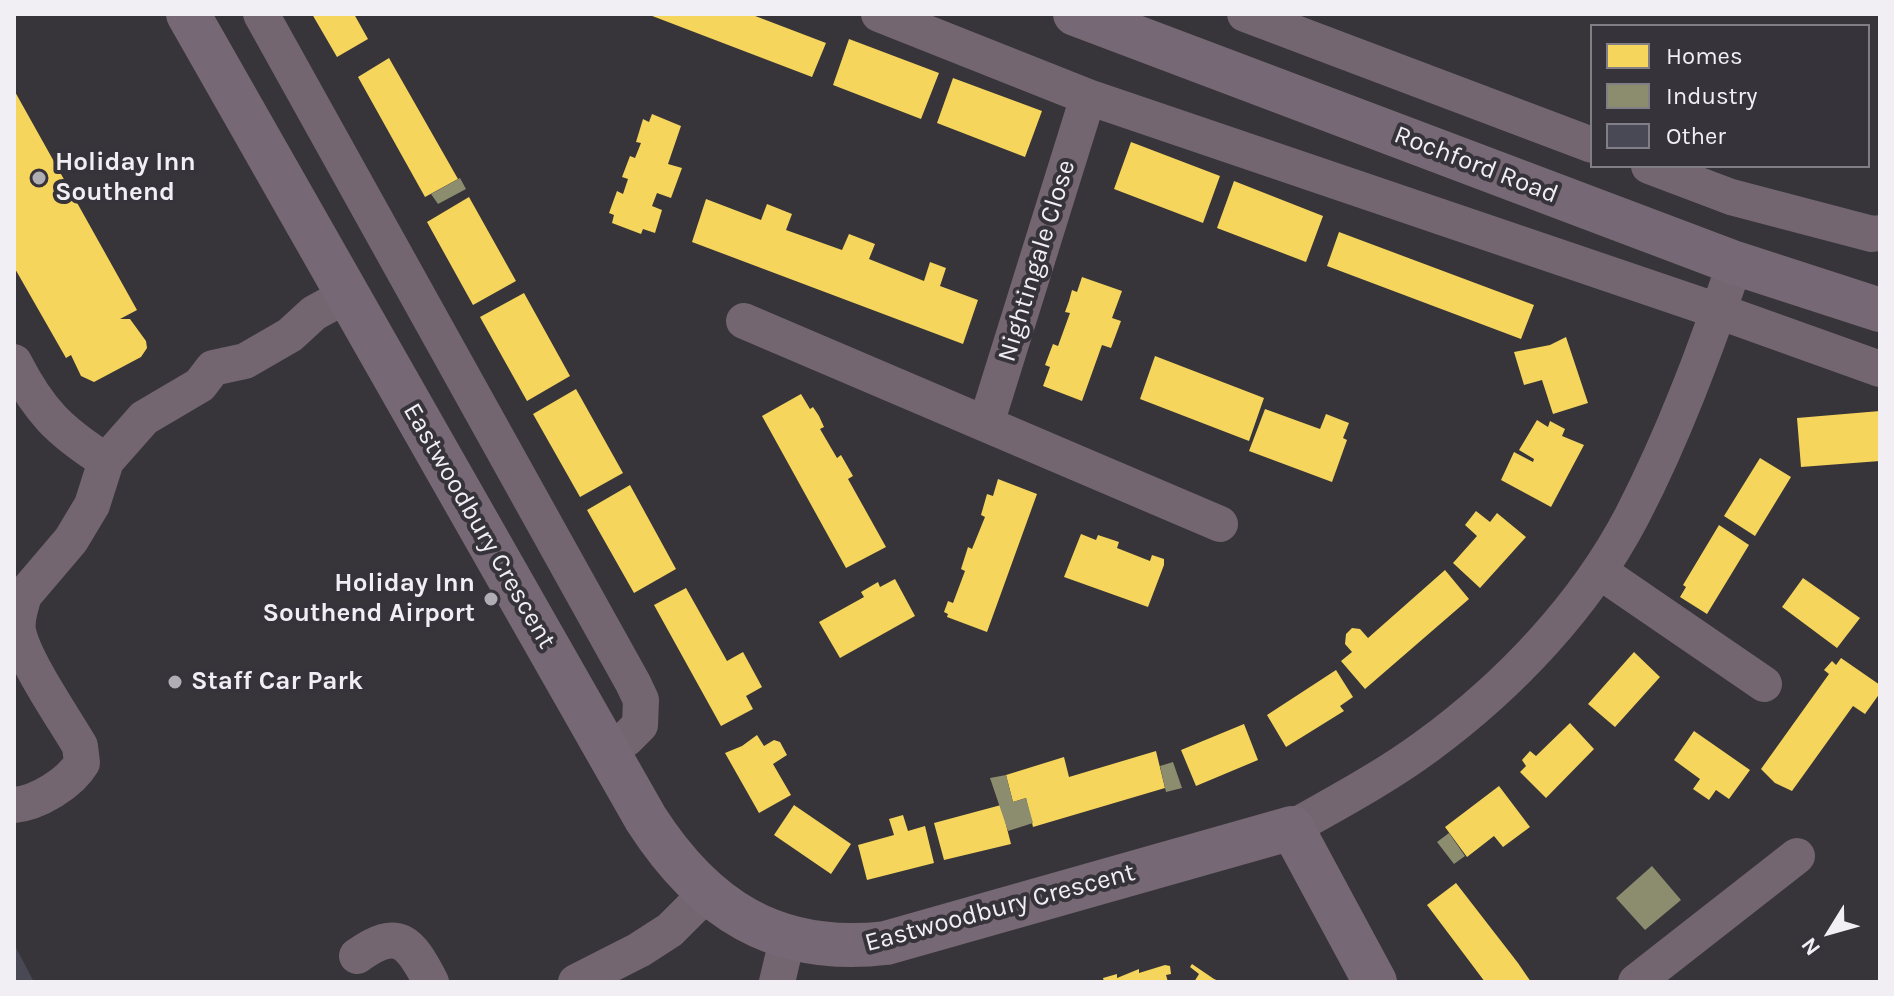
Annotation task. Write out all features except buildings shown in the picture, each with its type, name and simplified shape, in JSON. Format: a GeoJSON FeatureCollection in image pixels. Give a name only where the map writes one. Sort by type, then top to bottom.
{"type":"FeatureCollection","features":[{"type":"Feature","properties":{"kind":"street","name":"Eastwoodbury Crescent"},"geometry":{"type":"LineString","coordinates":[[188,14],[331,304],[664,847],[706,894],[737,915],[763,928],[821,944],[853,947],[886,943],[1292,828],[1426,747],[1463,718],[1541,642],[1599,571],[1631,518],[1657,465],[1735,263]]}},
{"type":"Feature","properties":{"kind":"street"},"geometry":{"type":"LineString","coordinates":[[261,14],[641,700],[640,725],[626,739],[607,750]]}},
{"type":"Feature","properties":{"kind":"street"},"geometry":{"type":"LineString","coordinates":[[879,14],[1088,97],[1880,369]]}},
{"type":"Feature","properties":{"kind":"street","name":"Rochford Road"},"geometry":{"type":"LineString","coordinates":[[1075,14],[1735,263],[1880,310]]}},
{"type":"Feature","properties":{"kind":"street"},"geometry":{"type":"LineString","coordinates":[[1245,14],[1590,144]]}},
{"type":"Feature","properties":{"kind":"street","name":"Nightingale Close"},"geometry":{"type":"LineString","coordinates":[[986,424],[1088,97]]}},
{"type":"Feature","properties":{"kind":"street"},"geometry":{"type":"LineString","coordinates":[[1654,168],[1731,197],[1872,234],[1880,233]]}},
{"type":"Feature","properties":{"kind":"street"},"geometry":{"type":"LineString","coordinates":[[14,805],[25,804],[69,779],[82,763],[80,746],[24,649],[18,629],[19,601],[71,540],[92,505],[115,450],[144,418],[200,385],[213,368],[245,361],[290,335],[331,304]]}},
{"type":"Feature","properties":{"kind":"street"},"geometry":{"type":"LineString","coordinates":[[744,321],[1220,524]]}},
{"type":"Feature","properties":{"kind":"street"},"geometry":{"type":"LineString","coordinates":[[14,362],[37,404],[60,428],[115,450]]}},
{"type":"Feature","properties":{"kind":"street"},"geometry":{"type":"LineString","coordinates":[[1599,571],[1764,684]]}},
{"type":"Feature","properties":{"kind":"street"},"geometry":{"type":"LineString","coordinates":[[1292,828],[1375,982]]}},
{"type":"Feature","properties":{"kind":"street"},"geometry":{"type":"LineString","coordinates":[[1636,982],[1797,856]]}},
{"type":"Feature","properties":{"kind":"street"},"geometry":{"type":"LineString","coordinates":[[576,982],[639,950],[670,930],[706,894]]}},
{"type":"Feature","properties":{"kind":"street"},"geometry":{"type":"LineString","coordinates":[[777,982],[788,936]]}},
{"type":"Feature","properties":{"kind":"street"},"geometry":{"type":"LineString","coordinates":[[411,982],[390,957],[368,953],[357,956],[374,943],[389,939],[401,941],[412,948],[431,982]]}},
{"type":"Feature","properties":{"kind":"place","name":"Holiday Inn Southend"},"geometry":{"type":"Point","coordinates":[39,178]}},
{"type":"Feature","properties":{"kind":"place","name":"Holiday Inn Southend Airport"},"geometry":{"type":"Point","coordinates":[491,599]}},
{"type":"Feature","properties":{"kind":"place","name":"Staff Car Park"},"geometry":{"type":"Point","coordinates":[175,682]}}]}
